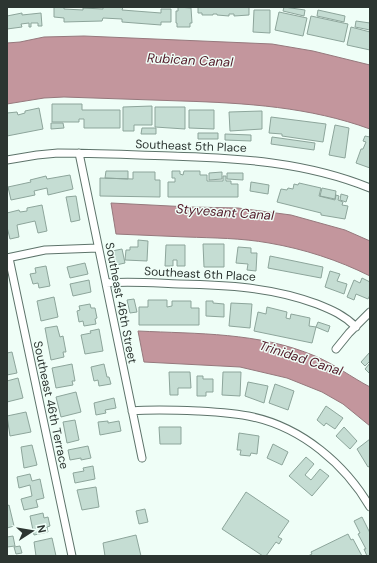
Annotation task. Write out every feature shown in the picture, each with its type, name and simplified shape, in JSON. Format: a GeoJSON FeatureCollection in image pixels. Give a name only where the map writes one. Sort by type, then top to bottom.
{"type":"FeatureCollection","features":[{"type":"Feature","properties":{"kind":"street","name":"Southeast 5th Place"},"geometry":{"type":"LineString","coordinates":[[7,160],[37,155],[79,153],[217,157],[290,165],[318,171],[370,188]]}},
{"type":"Feature","properties":{"kind":"street","name":"Southeast 46th Street"},"geometry":{"type":"LineString","coordinates":[[79,153],[142,458]]}},
{"type":"Feature","properties":{"kind":"street"},"geometry":{"type":"LineString","coordinates":[[8,258],[50,249],[98,248]]}},
{"type":"Feature","properties":{"kind":"street","name":"Southeast 46th Terrace"},"geometry":{"type":"LineString","coordinates":[[8,258],[72,556]]}},
{"type":"Feature","properties":{"kind":"street","name":"Southeast 6th Place"},"geometry":{"type":"LineString","coordinates":[[106,283],[144,282],[223,285],[261,289],[298,298],[334,311],[341,314],[356,327]]}},
{"type":"Feature","properties":{"kind":"street"},"geometry":{"type":"LineString","coordinates":[[336,349],[370,312]]}},
{"type":"Feature","properties":{"kind":"street"},"geometry":{"type":"LineString","coordinates":[[132,411],[182,410],[224,413],[253,417],[277,425],[306,440],[332,460],[356,486],[370,507]]}},
{"type":"Feature","properties":{"kind":"water","name":"Rubican Canal"},"geometry":{"type":"Polygon","coordinates":[[[84,36],[272,44],[313,51],[370,65],[370,129],[301,111],[230,103],[64,97],[44,98],[7,104],[7,43],[44,37],[84,36]]]}},
{"type":"Feature","properties":{"kind":"water","name":"Styvesant Canal"},"geometry":{"type":"Polygon","coordinates":[[[111,203],[238,208],[291,215],[345,230],[370,241],[370,276],[321,256],[295,248],[269,243],[228,238],[116,234],[111,203]]]}},
{"type":"Feature","properties":{"kind":"water","name":"Trinidad Canal"},"geometry":{"type":"Polygon","coordinates":[[[138,331],[250,338],[272,342],[315,356],[370,387],[370,426],[343,404],[322,392],[287,378],[240,367],[144,362],[138,331]]]}},
{"type":"Feature","properties":{"kind":"building"},"geometry":{"type":"Polygon","coordinates":[[[54,7],[83,10],[83,8],[103,9],[103,7],[123,7],[122,10],[161,13],[161,9],[171,9],[171,22],[161,22],[161,25],[122,22],[122,19],[103,18],[102,21],[64,22],[64,18],[54,17],[54,7]]]}},
{"type":"Feature","properties":{"kind":"building"},"geometry":{"type":"Polygon","coordinates":[[[178,7],[191,8],[192,23],[190,23],[190,27],[177,27],[176,11],[178,11],[178,7]]]}},
{"type":"Feature","properties":{"kind":"building"},"geometry":{"type":"Polygon","coordinates":[[[198,7],[249,7],[249,15],[202,15],[202,13],[198,13],[198,7]]]}},
{"type":"Feature","properties":{"kind":"building"},"geometry":{"type":"Polygon","coordinates":[[[284,7],[305,10],[304,16],[283,11],[284,7]]]}},
{"type":"Feature","properties":{"kind":"building"},"geometry":{"type":"Polygon","coordinates":[[[254,10],[270,10],[270,33],[253,32],[254,10]]]}},
{"type":"Feature","properties":{"kind":"building"},"geometry":{"type":"Polygon","coordinates":[[[318,10],[345,16],[344,22],[317,16],[318,10]]]}},
{"type":"Feature","properties":{"kind":"building"},"geometry":{"type":"Polygon","coordinates":[[[279,12],[307,18],[303,36],[275,30],[279,12]]]}},
{"type":"Feature","properties":{"kind":"building"},"geometry":{"type":"Polygon","coordinates":[[[22,13],[22,15],[41,13],[42,26],[38,26],[38,23],[31,23],[31,27],[29,27],[29,23],[21,24],[22,27],[7,29],[7,16],[22,13]]]}},
{"type":"Feature","properties":{"kind":"building"},"geometry":{"type":"Polygon","coordinates":[[[311,16],[348,24],[344,42],[307,34],[311,16]]]}},
{"type":"Feature","properties":{"kind":"building"},"geometry":{"type":"Polygon","coordinates":[[[356,21],[370,23],[370,30],[355,27],[356,21]]]}},
{"type":"Feature","properties":{"kind":"building"},"geometry":{"type":"Polygon","coordinates":[[[351,27],[370,32],[370,50],[347,45],[351,27]]]}},
{"type":"Feature","properties":{"kind":"building"},"geometry":{"type":"Polygon","coordinates":[[[52,104],[82,104],[82,110],[120,110],[120,128],[84,128],[84,119],[79,119],[79,122],[52,122],[52,104]]]}},
{"type":"Feature","properties":{"kind":"building"},"geometry":{"type":"Polygon","coordinates":[[[152,106],[152,125],[134,125],[134,131],[123,131],[123,107],[152,106]]]}},
{"type":"Feature","properties":{"kind":"building"},"geometry":{"type":"Polygon","coordinates":[[[155,107],[185,107],[185,129],[155,127],[155,107]]]}},
{"type":"Feature","properties":{"kind":"building"},"geometry":{"type":"Polygon","coordinates":[[[39,108],[43,129],[7,136],[7,113],[17,112],[18,115],[25,113],[25,111],[39,108]]]}},
{"type":"Feature","properties":{"kind":"building"},"geometry":{"type":"Polygon","coordinates":[[[189,110],[214,110],[214,129],[189,128],[189,110]]]}},
{"type":"Feature","properties":{"kind":"building"},"geometry":{"type":"Polygon","coordinates":[[[262,111],[262,129],[230,131],[229,112],[262,111]]]}},
{"type":"Feature","properties":{"kind":"building"},"geometry":{"type":"Polygon","coordinates":[[[271,117],[326,124],[323,142],[269,133],[271,117]]]}},
{"type":"Feature","properties":{"kind":"building"},"geometry":{"type":"Polygon","coordinates":[[[51,123],[63,123],[64,128],[51,129],[51,123]]]}},
{"type":"Feature","properties":{"kind":"building"},"geometry":{"type":"Polygon","coordinates":[[[335,125],[349,128],[345,158],[329,155],[335,125]]]}},
{"type":"Feature","properties":{"kind":"building"},"geometry":{"type":"Polygon","coordinates":[[[142,128],[156,128],[156,134],[141,134],[142,128]]]}},
{"type":"Feature","properties":{"kind":"building"},"geometry":{"type":"Polygon","coordinates":[[[198,133],[218,133],[218,139],[198,139],[198,133]]]}},
{"type":"Feature","properties":{"kind":"building"},"geometry":{"type":"Polygon","coordinates":[[[225,134],[251,135],[251,141],[225,140],[225,134]]]}},
{"type":"Feature","properties":{"kind":"building"},"geometry":{"type":"Polygon","coordinates":[[[365,136],[370,137],[370,168],[356,163],[361,149],[363,149],[366,142],[363,141],[365,136]]]}},
{"type":"Feature","properties":{"kind":"building"},"geometry":{"type":"Polygon","coordinates":[[[272,137],[315,143],[314,150],[271,144],[272,137]]]}},
{"type":"Feature","properties":{"kind":"building"},"geometry":{"type":"Polygon","coordinates":[[[106,171],[128,171],[128,179],[105,178],[106,171]]]}},
{"type":"Feature","properties":{"kind":"building"},"geometry":{"type":"Polygon","coordinates":[[[172,171],[180,171],[180,174],[183,175],[184,171],[200,171],[200,175],[207,175],[207,181],[223,181],[223,176],[226,176],[226,181],[231,181],[231,184],[238,184],[238,197],[168,197],[168,182],[175,182],[175,178],[172,178],[172,171]]]}},
{"type":"Feature","properties":{"kind":"building"},"geometry":{"type":"Polygon","coordinates":[[[133,172],[155,172],[155,180],[160,180],[160,197],[100,196],[100,178],[133,179],[133,172]]]}},
{"type":"Feature","properties":{"kind":"building"},"geometry":{"type":"Polygon","coordinates":[[[222,172],[222,179],[209,180],[209,173],[222,172]]]}},
{"type":"Feature","properties":{"kind":"building"},"geometry":{"type":"Polygon","coordinates":[[[227,173],[243,173],[243,180],[227,179],[227,173]]]}},
{"type":"Feature","properties":{"kind":"building"},"geometry":{"type":"Polygon","coordinates":[[[70,175],[73,189],[48,195],[47,188],[34,191],[35,195],[11,200],[8,187],[31,182],[30,180],[46,176],[47,179],[70,175]]]}},
{"type":"Feature","properties":{"kind":"building"},"geometry":{"type":"Polygon","coordinates":[[[251,182],[269,185],[268,194],[250,191],[251,182]]]}},
{"type":"Feature","properties":{"kind":"building"},"geometry":{"type":"Polygon","coordinates":[[[299,183],[321,188],[319,196],[335,200],[336,195],[339,196],[338,200],[343,202],[342,205],[348,206],[345,219],[321,215],[321,213],[277,202],[281,189],[293,189],[294,184],[298,185],[299,183]]]}},
{"type":"Feature","properties":{"kind":"building"},"geometry":{"type":"Polygon","coordinates":[[[322,188],[336,191],[335,199],[320,196],[322,188]]]}},
{"type":"Feature","properties":{"kind":"building"},"geometry":{"type":"Polygon","coordinates":[[[341,194],[348,196],[346,202],[340,200],[341,194]]]}},
{"type":"Feature","properties":{"kind":"building"},"geometry":{"type":"Polygon","coordinates":[[[76,196],[80,220],[71,222],[66,197],[76,196]]]}},
{"type":"Feature","properties":{"kind":"building"},"geometry":{"type":"Polygon","coordinates":[[[42,205],[47,231],[38,233],[35,221],[17,225],[19,237],[10,239],[7,227],[7,213],[19,210],[20,212],[27,211],[27,208],[42,205]]]}},
{"type":"Feature","properties":{"kind":"building"},"geometry":{"type":"Polygon","coordinates":[[[138,240],[148,241],[147,261],[125,260],[126,250],[130,250],[130,247],[138,247],[138,240]]]}},
{"type":"Feature","properties":{"kind":"building"},"geometry":{"type":"Polygon","coordinates":[[[203,244],[224,244],[224,267],[204,267],[203,244]]]}},
{"type":"Feature","properties":{"kind":"building"},"geometry":{"type":"Polygon","coordinates":[[[166,245],[185,245],[185,266],[177,266],[177,260],[173,260],[173,266],[165,266],[166,245]]]}},
{"type":"Feature","properties":{"kind":"building"},"geometry":{"type":"Polygon","coordinates":[[[238,247],[251,248],[251,253],[257,253],[256,271],[247,270],[248,264],[236,263],[238,247]]]}},
{"type":"Feature","properties":{"kind":"building"},"geometry":{"type":"Polygon","coordinates":[[[122,249],[125,263],[116,265],[112,251],[122,249]]]}},
{"type":"Feature","properties":{"kind":"building"},"geometry":{"type":"Polygon","coordinates":[[[270,256],[323,267],[321,278],[268,268],[270,256]]]}},
{"type":"Feature","properties":{"kind":"building"},"geometry":{"type":"Polygon","coordinates":[[[85,263],[88,274],[70,278],[67,267],[85,263]]]}},
{"type":"Feature","properties":{"kind":"building"},"geometry":{"type":"Polygon","coordinates":[[[46,266],[50,286],[39,288],[38,283],[33,284],[30,274],[36,273],[35,268],[46,266]]]}},
{"type":"Feature","properties":{"kind":"building"},"geometry":{"type":"Polygon","coordinates":[[[330,271],[340,274],[337,281],[347,284],[344,294],[325,287],[330,271]]]}},
{"type":"Feature","properties":{"kind":"building"},"geometry":{"type":"Polygon","coordinates":[[[362,278],[370,282],[370,295],[368,299],[356,294],[354,300],[347,297],[354,280],[360,283],[362,278]]]}},
{"type":"Feature","properties":{"kind":"building"},"geometry":{"type":"Polygon","coordinates":[[[89,280],[91,292],[73,296],[70,284],[89,280]]]}},
{"type":"Feature","properties":{"kind":"building"},"geometry":{"type":"Polygon","coordinates":[[[54,297],[58,317],[41,321],[37,301],[54,297]]]}},
{"type":"Feature","properties":{"kind":"building"},"geometry":{"type":"Polygon","coordinates":[[[134,299],[137,312],[130,313],[127,300],[134,299]]]}},
{"type":"Feature","properties":{"kind":"building"},"geometry":{"type":"Polygon","coordinates":[[[148,300],[167,300],[167,307],[172,306],[172,301],[191,301],[191,308],[199,308],[199,325],[139,325],[139,307],[148,307],[148,300]]]}},
{"type":"Feature","properties":{"kind":"building"},"geometry":{"type":"Polygon","coordinates":[[[206,301],[224,304],[224,317],[206,316],[206,301]]]}},
{"type":"Feature","properties":{"kind":"building"},"geometry":{"type":"Polygon","coordinates":[[[231,303],[252,304],[250,328],[229,326],[231,303]]]}},
{"type":"Feature","properties":{"kind":"building"},"geometry":{"type":"Polygon","coordinates":[[[90,304],[91,308],[95,308],[97,318],[95,319],[96,324],[84,326],[83,321],[79,322],[77,311],[80,310],[79,306],[90,304]]]}},
{"type":"Feature","properties":{"kind":"building"},"geometry":{"type":"Polygon","coordinates":[[[267,307],[287,312],[286,318],[290,319],[291,314],[310,318],[309,326],[316,327],[312,343],[254,331],[258,312],[266,314],[267,307]]]}},
{"type":"Feature","properties":{"kind":"building"},"geometry":{"type":"Polygon","coordinates":[[[318,322],[330,326],[328,332],[316,327],[318,322]]]}},
{"type":"Feature","properties":{"kind":"building"},"geometry":{"type":"Polygon","coordinates":[[[57,326],[60,337],[63,336],[66,352],[63,352],[64,357],[51,360],[45,328],[57,326]]]}},
{"type":"Feature","properties":{"kind":"building"},"geometry":{"type":"Polygon","coordinates":[[[99,329],[103,351],[85,354],[81,335],[91,333],[90,331],[99,329]]]}},
{"type":"Feature","properties":{"kind":"building"},"geometry":{"type":"Polygon","coordinates":[[[12,352],[17,373],[7,375],[7,353],[12,352]]]}},
{"type":"Feature","properties":{"kind":"building"},"geometry":{"type":"Polygon","coordinates":[[[370,352],[370,361],[365,366],[361,362],[370,352]]]}},
{"type":"Feature","properties":{"kind":"building"},"geometry":{"type":"Polygon","coordinates":[[[370,363],[370,374],[365,369],[370,363]]]}},
{"type":"Feature","properties":{"kind":"building"},"geometry":{"type":"Polygon","coordinates":[[[72,364],[75,381],[72,381],[73,385],[56,388],[52,368],[72,364]]]}},
{"type":"Feature","properties":{"kind":"building"},"geometry":{"type":"Polygon","coordinates":[[[104,364],[107,377],[109,377],[111,384],[99,386],[98,380],[94,381],[91,367],[104,364]]]}},
{"type":"Feature","properties":{"kind":"building"},"geometry":{"type":"Polygon","coordinates":[[[169,372],[190,372],[191,388],[178,388],[178,395],[170,395],[169,372]]]}},
{"type":"Feature","properties":{"kind":"building"},"geometry":{"type":"Polygon","coordinates":[[[223,372],[241,372],[240,396],[222,395],[223,372]]]}},
{"type":"Feature","properties":{"kind":"building"},"geometry":{"type":"Polygon","coordinates":[[[197,376],[203,376],[203,379],[213,379],[213,392],[206,392],[206,396],[197,396],[197,376]]]}},
{"type":"Feature","properties":{"kind":"building"},"geometry":{"type":"Polygon","coordinates":[[[18,378],[23,398],[7,402],[7,381],[18,378]]]}},
{"type":"Feature","properties":{"kind":"building"},"geometry":{"type":"Polygon","coordinates":[[[248,382],[268,386],[264,403],[245,396],[248,382]]]}},
{"type":"Feature","properties":{"kind":"building"},"geometry":{"type":"Polygon","coordinates":[[[275,384],[294,391],[288,410],[269,403],[275,384]]]}},
{"type":"Feature","properties":{"kind":"building"},"geometry":{"type":"Polygon","coordinates":[[[76,392],[81,412],[61,417],[56,397],[76,392]]]}},
{"type":"Feature","properties":{"kind":"building"},"geometry":{"type":"Polygon","coordinates":[[[114,398],[116,408],[105,410],[106,413],[96,415],[94,403],[114,398]]]}},
{"type":"Feature","properties":{"kind":"building"},"geometry":{"type":"Polygon","coordinates":[[[326,406],[343,418],[335,429],[326,423],[324,426],[317,420],[326,406]]]}},
{"type":"Feature","properties":{"kind":"building"},"geometry":{"type":"Polygon","coordinates":[[[26,412],[31,432],[10,436],[7,416],[26,412]]]}},
{"type":"Feature","properties":{"kind":"building"},"geometry":{"type":"Polygon","coordinates":[[[75,420],[79,440],[67,443],[63,422],[75,420]]]}},
{"type":"Feature","properties":{"kind":"building"},"geometry":{"type":"Polygon","coordinates":[[[108,421],[108,423],[119,421],[121,431],[100,435],[98,422],[108,421]]]}},
{"type":"Feature","properties":{"kind":"building"},"geometry":{"type":"Polygon","coordinates":[[[159,427],[181,427],[181,444],[160,444],[159,427]]]}},
{"type":"Feature","properties":{"kind":"building"},"geometry":{"type":"Polygon","coordinates":[[[344,427],[357,441],[350,449],[336,436],[344,427]]]}},
{"type":"Feature","properties":{"kind":"building"},"geometry":{"type":"Polygon","coordinates":[[[239,433],[259,436],[257,454],[251,453],[250,456],[240,455],[241,450],[237,450],[239,433]]]}},
{"type":"Feature","properties":{"kind":"building"},"geometry":{"type":"Polygon","coordinates":[[[370,439],[370,466],[368,467],[357,449],[370,439]]]}},
{"type":"Feature","properties":{"kind":"building"},"geometry":{"type":"Polygon","coordinates":[[[273,444],[288,452],[282,465],[267,458],[273,444]]]}},
{"type":"Feature","properties":{"kind":"building"},"geometry":{"type":"Polygon","coordinates":[[[32,445],[37,465],[24,468],[21,447],[32,445]]]}},
{"type":"Feature","properties":{"kind":"building"},"geometry":{"type":"Polygon","coordinates":[[[88,446],[91,458],[70,460],[68,450],[88,446]]]}},
{"type":"Feature","properties":{"kind":"building"},"geometry":{"type":"Polygon","coordinates":[[[306,457],[314,464],[305,475],[311,480],[320,469],[329,476],[312,496],[289,476],[306,457]]]}},
{"type":"Feature","properties":{"kind":"building"},"geometry":{"type":"Polygon","coordinates":[[[93,466],[95,479],[75,483],[73,473],[84,471],[83,468],[93,466]]]}},
{"type":"Feature","properties":{"kind":"building"},"geometry":{"type":"Polygon","coordinates":[[[30,474],[32,481],[40,479],[44,498],[36,500],[38,507],[24,510],[21,499],[32,496],[30,485],[19,488],[17,477],[30,474]]]}},
{"type":"Feature","properties":{"kind":"building"},"geometry":{"type":"Polygon","coordinates":[[[96,487],[99,507],[82,510],[77,490],[96,487]]]}},
{"type":"Feature","properties":{"kind":"building"},"geometry":{"type":"Polygon","coordinates":[[[246,492],[289,521],[278,537],[282,539],[279,544],[276,542],[266,556],[263,556],[222,529],[246,492]]]}},
{"type":"Feature","properties":{"kind":"building"},"geometry":{"type":"Polygon","coordinates":[[[9,505],[14,526],[7,528],[7,506],[9,505]]]}},
{"type":"Feature","properties":{"kind":"building"},"geometry":{"type":"Polygon","coordinates":[[[145,509],[148,522],[139,524],[136,511],[145,509]]]}},
{"type":"Feature","properties":{"kind":"building"},"geometry":{"type":"Polygon","coordinates":[[[43,513],[44,518],[48,517],[50,526],[47,527],[48,532],[34,535],[30,516],[43,513]]]}},
{"type":"Feature","properties":{"kind":"building"},"geometry":{"type":"Polygon","coordinates":[[[362,517],[370,533],[370,556],[367,556],[364,549],[366,549],[358,534],[360,533],[354,521],[362,517]]]}},
{"type":"Feature","properties":{"kind":"building"},"geometry":{"type":"Polygon","coordinates":[[[348,534],[351,540],[353,539],[362,556],[308,556],[312,554],[311,552],[348,534]]]}},
{"type":"Feature","properties":{"kind":"building"},"geometry":{"type":"Polygon","coordinates":[[[136,535],[141,556],[105,556],[103,543],[136,535]]]}},
{"type":"Feature","properties":{"kind":"building"},"geometry":{"type":"Polygon","coordinates":[[[13,536],[15,546],[7,547],[7,537],[13,536]]]}},
{"type":"Feature","properties":{"kind":"building"},"geometry":{"type":"Polygon","coordinates":[[[52,538],[56,556],[36,556],[34,542],[52,538]]]}},
{"type":"Feature","properties":{"kind":"building"},"geometry":{"type":"Polygon","coordinates":[[[20,546],[22,553],[16,554],[14,547],[20,546]]]}}]}
